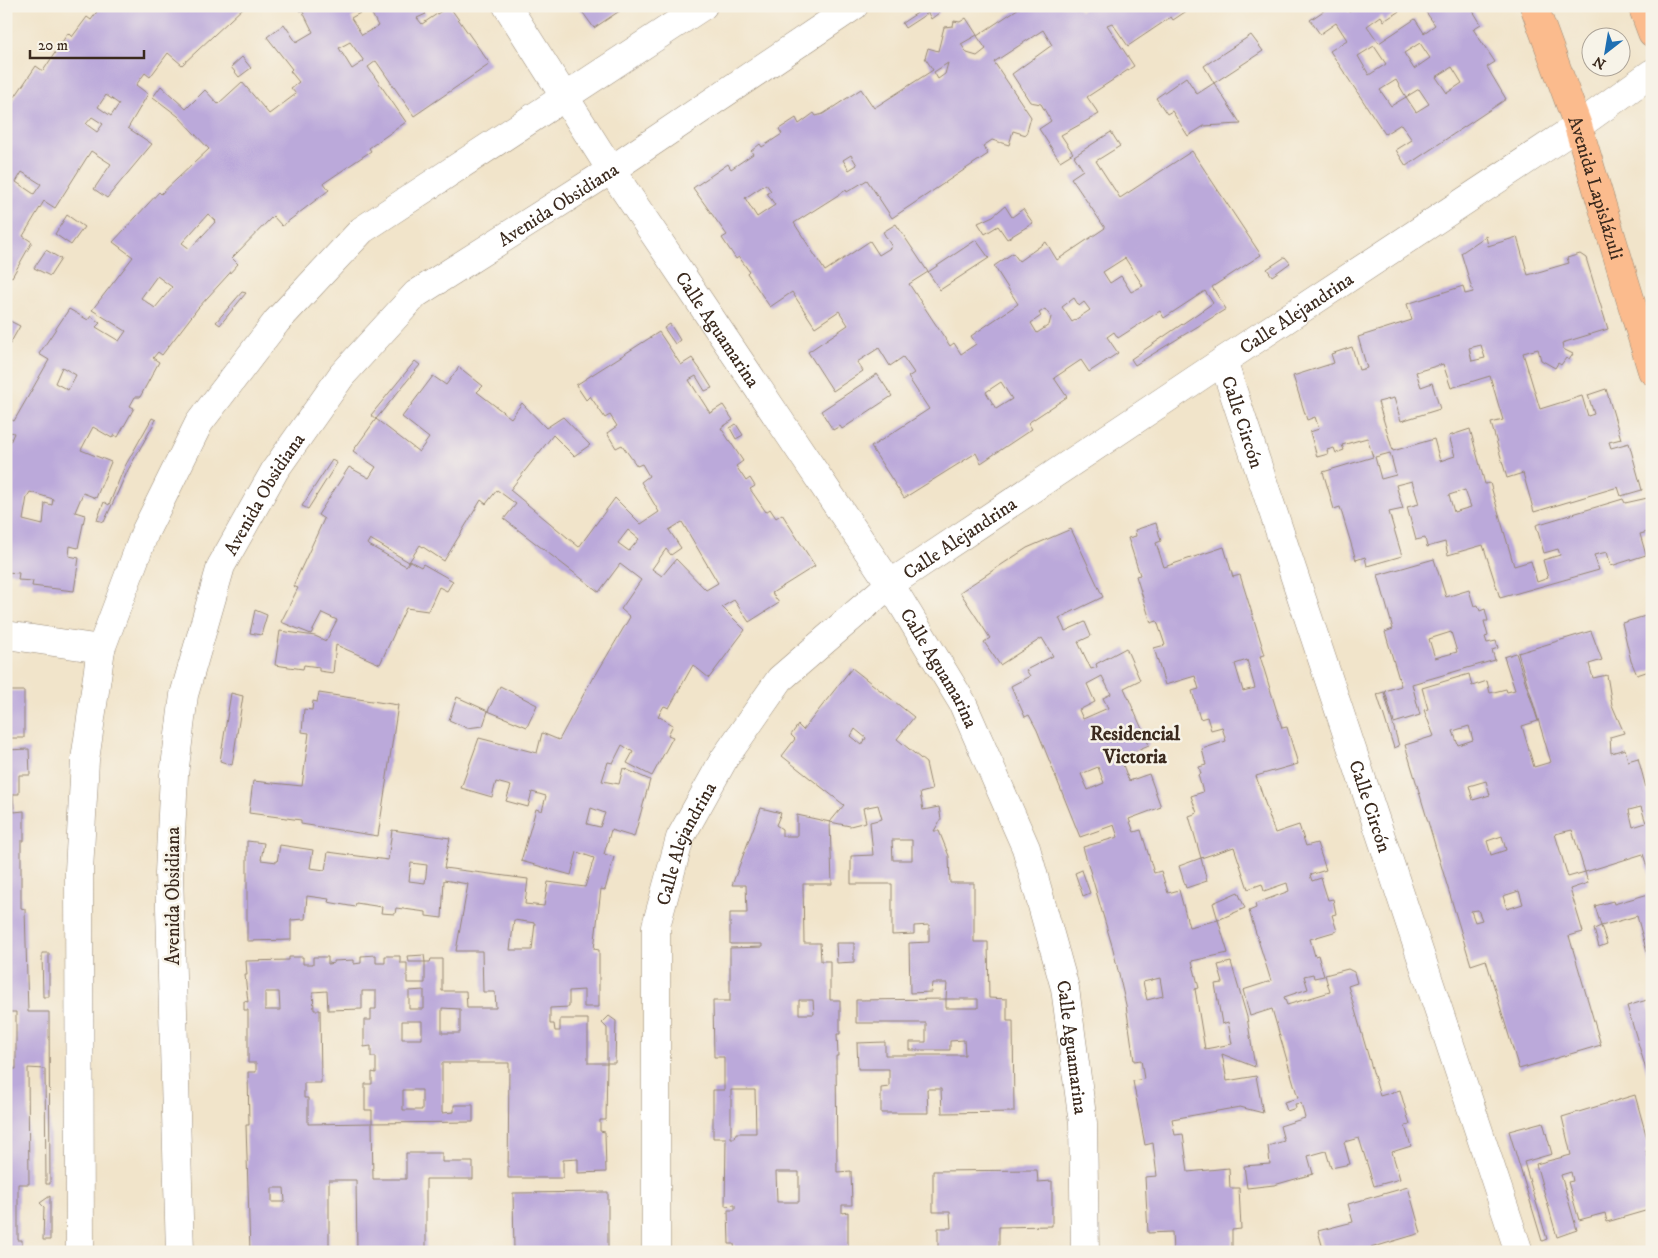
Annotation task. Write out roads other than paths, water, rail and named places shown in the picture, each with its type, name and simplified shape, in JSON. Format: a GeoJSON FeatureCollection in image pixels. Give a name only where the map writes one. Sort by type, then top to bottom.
{"type":"FeatureCollection","features":[{"type":"Feature","properties":{"kind":"main road","name":"Avenida Lapislázuli"},"geometry":{"type":"LineString","coordinates":[[1534,6],[1578,126],[1652,371]]}},
{"type":"Feature","properties":{"kind":"main road"},"geometry":{"type":"LineString","coordinates":[[1642,6],[1652,33]]}},
{"type":"Feature","properties":{"kind":"street","name":"Calle Aguamarina"},"geometry":{"type":"LineString","coordinates":[[507,6],[611,170],[890,584],[962,702],[1026,848],[1065,988],[1083,1123],[1085,1252]]}},
{"type":"Feature","properties":{"kind":"street"},"geometry":{"type":"LineString","coordinates":[[80,1252],[79,871],[85,760],[101,648],[145,532],[199,423],[277,322],[362,230],[703,6]]}},
{"type":"Feature","properties":{"kind":"street","name":"Avenida Obsidiana"},"geometry":{"type":"LineString","coordinates":[[180,1252],[169,873],[174,776],[184,695],[221,566],[275,470],[342,375],[416,294],[611,170],[854,6]]}},
{"type":"Feature","properties":{"kind":"street","name":"Calle Alejandrina"},"geometry":{"type":"LineString","coordinates":[[656,1252],[656,926],[680,838],[724,759],[780,678],[890,584],[1223,360],[1578,126],[1652,73]]}},
{"type":"Feature","properties":{"kind":"street","name":"Calle Circón"},"geometry":{"type":"LineString","coordinates":[[1223,360],[1519,1252]]}},
{"type":"Feature","properties":{"kind":"street"},"geometry":{"type":"LineString","coordinates":[[6,635],[101,648]]}},
{"type":"Feature","properties":{"kind":"district","name":"Residencial Victoria"},"geometry":{"type":"Point","coordinates":[1135,744]}}]}
